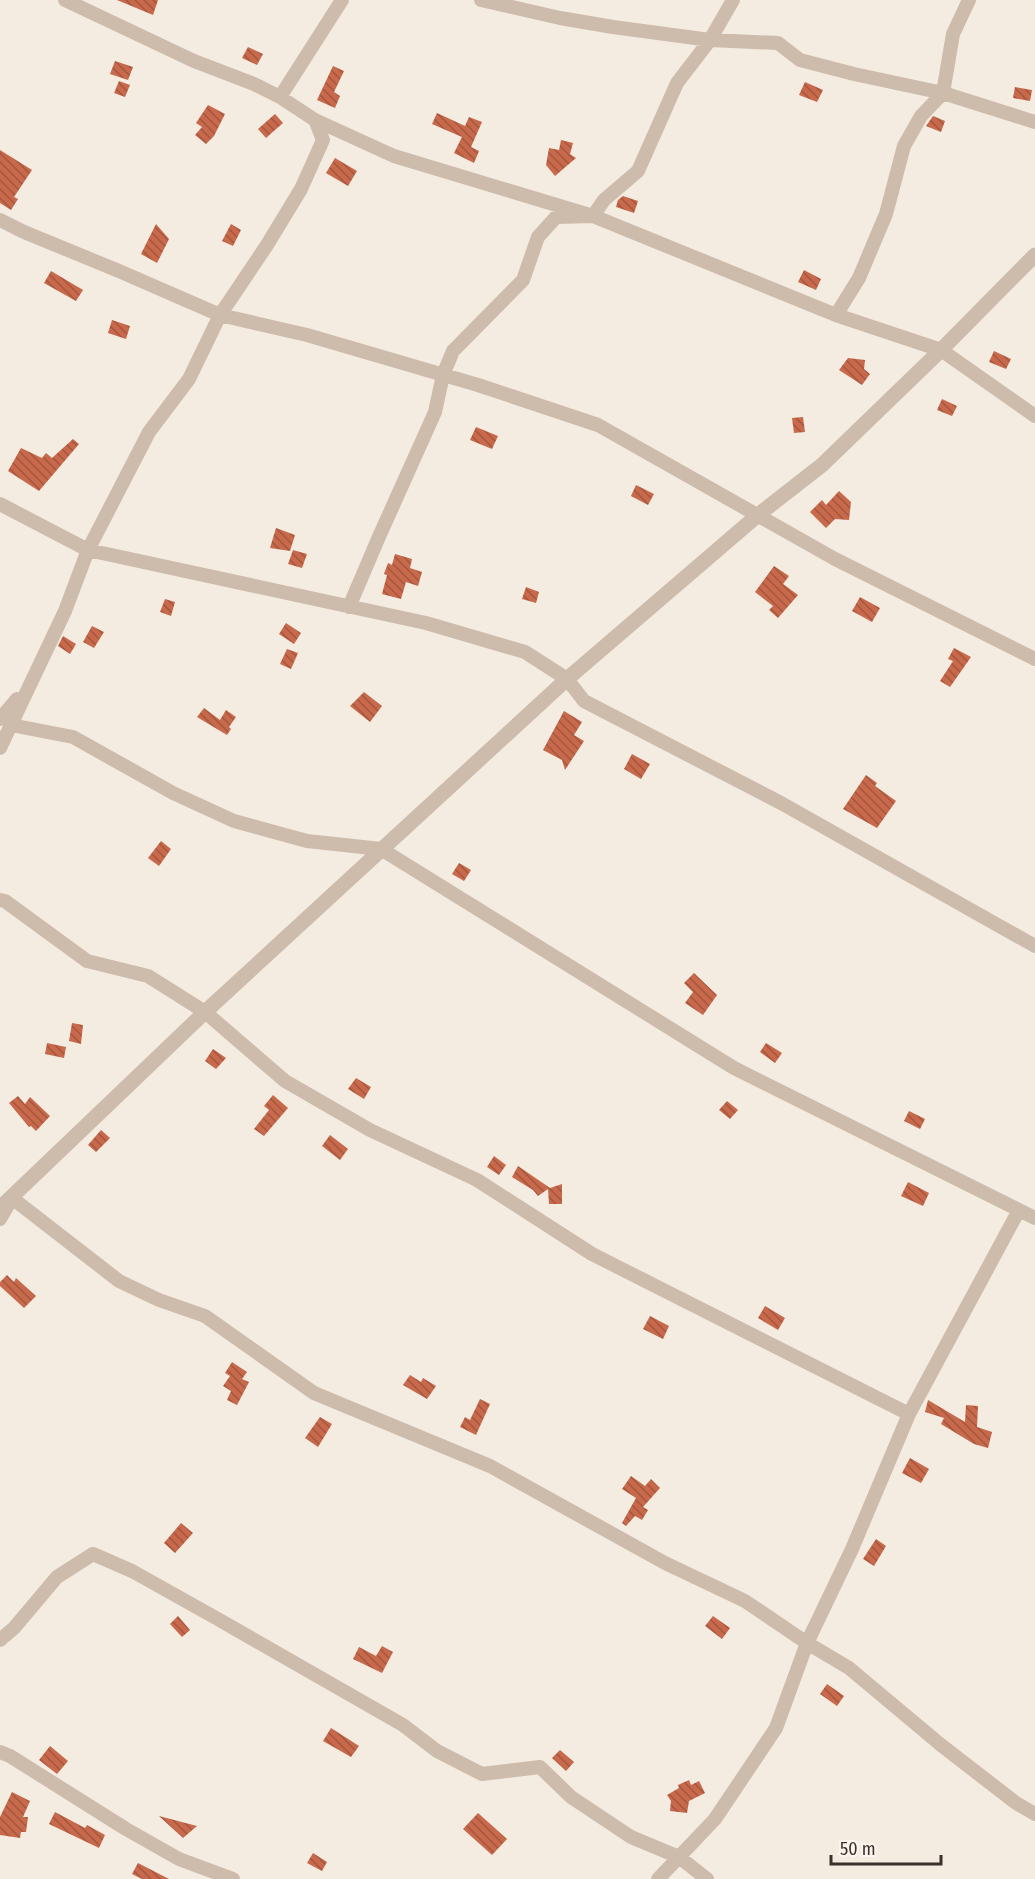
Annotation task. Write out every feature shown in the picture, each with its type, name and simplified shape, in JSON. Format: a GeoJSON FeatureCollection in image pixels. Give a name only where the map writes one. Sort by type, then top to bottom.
{"type":"FeatureCollection","features":[{"type":"Feature","properties":{"kind":"street"},"geometry":{"type":"LineString","coordinates":[[65,0],[194,61],[254,84],[280,97],[315,120],[394,156],[593,216],[836,315],[941,350],[1035,416]]}},
{"type":"Feature","properties":{"kind":"street"},"geometry":{"type":"LineString","coordinates":[[280,97],[342,0]]}},
{"type":"Feature","properties":{"kind":"street"},"geometry":{"type":"LineString","coordinates":[[481,0],[560,18],[710,40],[778,43],[800,60],[943,93],[1035,122]]}},
{"type":"Feature","properties":{"kind":"street"},"geometry":{"type":"LineString","coordinates":[[593,216],[604,200],[638,171],[677,83],[710,40],[732,0]]}},
{"type":"Feature","properties":{"kind":"street"},"geometry":{"type":"LineString","coordinates":[[836,315],[859,278],[886,214],[904,146],[921,116],[943,93],[953,34],[969,0]]}},
{"type":"Feature","properties":{"kind":"street"},"geometry":{"type":"LineString","coordinates":[[0,748],[6,722],[33,682],[65,611],[88,550],[149,432],[189,378],[220,315],[301,189],[324,140],[315,120]]}},
{"type":"Feature","properties":{"kind":"street"},"geometry":{"type":"LineString","coordinates":[[350,607],[435,412],[443,375],[453,351],[523,280],[538,237],[556,217],[593,216]]}},
{"type":"Feature","properties":{"kind":"street"},"geometry":{"type":"LineString","coordinates":[[0,220],[220,315],[307,335],[443,375],[598,425],[835,559],[1035,659]]}},
{"type":"Feature","properties":{"kind":"street"},"geometry":{"type":"LineString","coordinates":[[0,1219],[6,1203],[204,1012],[567,679],[758,515],[822,465],[1035,255]]}},
{"type":"Feature","properties":{"kind":"street"},"geometry":{"type":"LineString","coordinates":[[0,504],[88,550],[426,623],[525,652],[567,679],[584,701],[781,804],[1035,946]]}},
{"type":"Feature","properties":{"kind":"street"},"geometry":{"type":"LineString","coordinates":[[6,722],[73,737],[173,793],[234,821],[307,841],[381,849],[734,1068],[1035,1218]]}},
{"type":"Feature","properties":{"kind":"street"},"geometry":{"type":"LineString","coordinates":[[0,900],[5,901],[87,961],[148,976],[204,1012],[285,1081],[370,1130],[477,1180],[592,1254],[909,1414]]}},
{"type":"Feature","properties":{"kind":"street"},"geometry":{"type":"LineString","coordinates":[[6,1203],[119,1281],[159,1300],[205,1316],[314,1393],[490,1466],[665,1563],[745,1601],[849,1668],[941,1745],[1016,1803],[1035,1814]]}},
{"type":"Feature","properties":{"kind":"street"},"geometry":{"type":"LineString","coordinates":[[658,1879],[715,1819],[776,1728],[807,1643],[852,1549],[909,1414],[1019,1210]]}},
{"type":"Feature","properties":{"kind":"street"},"geometry":{"type":"LineString","coordinates":[[0,1640],[14,1628],[57,1577],[93,1554],[132,1571],[216,1618],[403,1725],[437,1751],[482,1774],[540,1767],[571,1797],[631,1837],[679,1857],[707,1879]]}},
{"type":"Feature","properties":{"kind":"street"},"geometry":{"type":"LineString","coordinates":[[0,1752],[179,1859],[232,1879]]}},
{"type":"Feature","properties":{"kind":"building"},"geometry":{"type":"Polygon","coordinates":[[[117,0],[158,0],[153,15],[117,0]]]}},
{"type":"Feature","properties":{"kind":"building"},"geometry":{"type":"Polygon","coordinates":[[[248,47],[263,54],[257,65],[242,58],[248,47]]]}},
{"type":"Feature","properties":{"kind":"building"},"geometry":{"type":"Polygon","coordinates":[[[115,61],[133,67],[128,80],[110,74],[115,61]]]}},
{"type":"Feature","properties":{"kind":"building"},"geometry":{"type":"Polygon","coordinates":[[[333,66],[344,71],[334,92],[340,96],[335,108],[317,100],[333,66]]]}},
{"type":"Feature","properties":{"kind":"building"},"geometry":{"type":"Polygon","coordinates":[[[119,81],[130,85],[125,97],[114,93],[119,81]]]}},
{"type":"Feature","properties":{"kind":"building"},"geometry":{"type":"Polygon","coordinates":[[[805,82],[823,90],[817,102],[799,95],[805,82]]]}},
{"type":"Feature","properties":{"kind":"building"},"geometry":{"type":"Polygon","coordinates":[[[1015,87],[1032,90],[1030,101],[1013,98],[1015,87]]]}},
{"type":"Feature","properties":{"kind":"building"},"geometry":{"type":"Polygon","coordinates":[[[208,105],[225,114],[214,136],[206,144],[195,135],[202,127],[196,123],[208,105]]]}},
{"type":"Feature","properties":{"kind":"building"},"geometry":{"type":"Polygon","coordinates":[[[437,113],[465,126],[469,117],[482,122],[471,147],[479,151],[474,163],[454,153],[462,137],[432,124],[437,113]]]}},
{"type":"Feature","properties":{"kind":"building"},"geometry":{"type":"Polygon","coordinates":[[[275,114],[283,123],[266,138],[258,129],[275,114]]]}},
{"type":"Feature","properties":{"kind":"building"},"geometry":{"type":"Polygon","coordinates":[[[933,116],[945,121],[941,132],[926,126],[933,116]]]}},
{"type":"Feature","properties":{"kind":"building"},"geometry":{"type":"Polygon","coordinates":[[[561,140],[573,143],[570,154],[576,158],[555,176],[546,165],[549,148],[559,150],[561,140]]]}},
{"type":"Feature","properties":{"kind":"building"},"geometry":{"type":"Polygon","coordinates":[[[0,150],[32,170],[14,197],[18,199],[11,210],[0,203],[0,150]]]}},
{"type":"Feature","properties":{"kind":"building"},"geometry":{"type":"Polygon","coordinates":[[[335,158],[357,171],[348,186],[326,173],[335,158]]]}},
{"type":"Feature","properties":{"kind":"building"},"geometry":{"type":"Polygon","coordinates":[[[623,196],[638,201],[634,213],[616,207],[618,200],[623,196]]]}},
{"type":"Feature","properties":{"kind":"building"},"geometry":{"type":"Polygon","coordinates":[[[156,224],[169,239],[157,263],[141,254],[156,224]]]}},
{"type":"Feature","properties":{"kind":"building"},"geometry":{"type":"Polygon","coordinates":[[[231,224],[241,230],[233,246],[222,241],[231,224]]]}},
{"type":"Feature","properties":{"kind":"building"},"geometry":{"type":"Polygon","coordinates":[[[804,270],[821,279],[816,290],[798,282],[804,270]]]}},
{"type":"Feature","properties":{"kind":"building"},"geometry":{"type":"Polygon","coordinates":[[[51,271],[83,290],[76,301],[44,283],[51,271]]]}},
{"type":"Feature","properties":{"kind":"building"},"geometry":{"type":"Polygon","coordinates":[[[112,320],[130,326],[126,339],[108,333],[112,320]]]}},
{"type":"Feature","properties":{"kind":"building"},"geometry":{"type":"Polygon","coordinates":[[[994,351],[1011,359],[1006,369],[989,362],[994,351]]]}},
{"type":"Feature","properties":{"kind":"building"},"geometry":{"type":"Polygon","coordinates":[[[848,358],[865,360],[864,369],[870,374],[862,385],[839,370],[848,358]]]}},
{"type":"Feature","properties":{"kind":"building"},"geometry":{"type":"Polygon","coordinates":[[[942,399],[957,406],[952,416],[937,410],[942,399]]]}},
{"type":"Feature","properties":{"kind":"building"},"geometry":{"type":"Polygon","coordinates":[[[803,417],[805,432],[794,433],[792,418],[803,417]]]}},
{"type":"Feature","properties":{"kind":"building"},"geometry":{"type":"Polygon","coordinates":[[[476,427],[498,436],[492,449],[470,440],[476,427]]]}},
{"type":"Feature","properties":{"kind":"building"},"geometry":{"type":"Polygon","coordinates":[[[73,439],[79,444],[39,491],[8,471],[21,448],[42,458],[46,453],[52,458],[73,439]]]}},
{"type":"Feature","properties":{"kind":"building"},"geometry":{"type":"Polygon","coordinates":[[[636,485],[654,494],[648,505],[631,496],[636,485]]]}},
{"type":"Feature","properties":{"kind":"building"},"geometry":{"type":"Polygon","coordinates":[[[839,491],[851,502],[849,520],[835,519],[826,528],[810,512],[822,500],[826,505],[839,491]]]}},
{"type":"Feature","properties":{"kind":"building"},"geometry":{"type":"Polygon","coordinates":[[[276,528],[295,535],[290,551],[270,548],[276,528]]]}},
{"type":"Feature","properties":{"kind":"building"},"geometry":{"type":"Polygon","coordinates":[[[293,550],[307,554],[302,568],[288,564],[293,550]]]}},
{"type":"Feature","properties":{"kind":"building"},"geometry":{"type":"Polygon","coordinates":[[[395,554],[412,559],[410,568],[422,572],[418,586],[406,582],[401,599],[382,594],[387,575],[384,574],[388,563],[392,565],[395,554]]]}},
{"type":"Feature","properties":{"kind":"building"},"geometry":{"type":"Polygon","coordinates":[[[774,566],[789,576],[783,584],[798,595],[778,618],[769,610],[773,606],[755,592],[774,566]]]}},
{"type":"Feature","properties":{"kind":"building"},"geometry":{"type":"Polygon","coordinates":[[[526,587],[539,592],[536,603],[522,599],[526,587]]]}},
{"type":"Feature","properties":{"kind":"building"},"geometry":{"type":"Polygon","coordinates":[[[860,597],[880,608],[872,622],[852,611],[860,597]]]}},
{"type":"Feature","properties":{"kind":"building"},"geometry":{"type":"Polygon","coordinates":[[[165,599],[175,602],[171,616],[160,612],[165,599]]]}},
{"type":"Feature","properties":{"kind":"building"},"geometry":{"type":"Polygon","coordinates":[[[286,623],[301,633],[294,644],[279,634],[286,623]]]}},
{"type":"Feature","properties":{"kind":"building"},"geometry":{"type":"Polygon","coordinates":[[[92,626],[104,632],[94,648],[83,642],[92,626]]]}},
{"type":"Feature","properties":{"kind":"building"},"geometry":{"type":"Polygon","coordinates":[[[63,636],[76,644],[70,654],[58,646],[63,636]]]}},
{"type":"Feature","properties":{"kind":"building"},"geometry":{"type":"Polygon","coordinates":[[[954,648],[971,657],[950,687],[940,681],[953,661],[948,659],[954,648]]]}},
{"type":"Feature","properties":{"kind":"building"},"geometry":{"type":"Polygon","coordinates":[[[287,649],[298,653],[291,669],[280,664],[287,649]]]}},
{"type":"Feature","properties":{"kind":"building"},"geometry":{"type":"Polygon","coordinates":[[[364,692],[382,706],[370,722],[350,706],[364,692]]]}},
{"type":"Feature","properties":{"kind":"building"},"geometry":{"type":"Polygon","coordinates":[[[204,708],[220,720],[226,710],[236,717],[227,735],[197,717],[204,708]]]}},
{"type":"Feature","properties":{"kind":"building"},"geometry":{"type":"Polygon","coordinates":[[[564,711],[582,722],[574,735],[584,741],[565,770],[562,760],[543,750],[564,711]]]}},
{"type":"Feature","properties":{"kind":"building"},"geometry":{"type":"Polygon","coordinates":[[[632,754],[650,764],[641,779],[624,769],[632,754]]]}},
{"type":"Feature","properties":{"kind":"building"},"geometry":{"type":"Polygon","coordinates":[[[866,775],[877,783],[875,786],[896,801],[877,828],[843,809],[866,775]]]}},
{"type":"Feature","properties":{"kind":"building"},"geometry":{"type":"Polygon","coordinates":[[[161,841],[171,849],[159,866],[148,858],[161,841]]]}},
{"type":"Feature","properties":{"kind":"building"},"geometry":{"type":"Polygon","coordinates":[[[459,863],[471,870],[464,881],[452,874],[459,863]]]}},
{"type":"Feature","properties":{"kind":"building"},"geometry":{"type":"Polygon","coordinates":[[[694,973],[717,995],[703,1015],[685,1003],[693,992],[684,983],[694,973]]]}},
{"type":"Feature","properties":{"kind":"building"},"geometry":{"type":"Polygon","coordinates":[[[72,1023],[83,1025],[81,1044],[69,1041],[72,1023]]]}},
{"type":"Feature","properties":{"kind":"building"},"geometry":{"type":"Polygon","coordinates":[[[47,1043],[66,1047],[64,1058],[45,1054],[47,1043]]]}},
{"type":"Feature","properties":{"kind":"building"},"geometry":{"type":"Polygon","coordinates":[[[766,1043],[782,1053],[775,1063],[760,1052],[766,1043]]]}},
{"type":"Feature","properties":{"kind":"building"},"geometry":{"type":"Polygon","coordinates":[[[213,1049],[226,1058],[216,1069],[205,1061],[213,1049]]]}},
{"type":"Feature","properties":{"kind":"building"},"geometry":{"type":"Polygon","coordinates":[[[356,1078],[371,1087],[364,1099],[348,1089],[356,1078]]]}},
{"type":"Feature","properties":{"kind":"building"},"geometry":{"type":"Polygon","coordinates":[[[273,1095],[288,1108],[264,1136],[254,1129],[269,1110],[264,1106],[273,1095]]]}},
{"type":"Feature","properties":{"kind":"building"},"geometry":{"type":"Polygon","coordinates":[[[18,1096],[25,1104],[30,1097],[50,1116],[36,1131],[31,1126],[29,1127],[9,1103],[18,1096]]]}},
{"type":"Feature","properties":{"kind":"building"},"geometry":{"type":"Polygon","coordinates":[[[727,1101],[738,1110],[730,1119],[719,1110],[727,1101]]]}},
{"type":"Feature","properties":{"kind":"building"},"geometry":{"type":"Polygon","coordinates":[[[909,1111],[925,1119],[920,1129],[904,1121],[909,1111]]]}},
{"type":"Feature","properties":{"kind":"building"},"geometry":{"type":"Polygon","coordinates":[[[101,1130],[110,1138],[96,1152],[88,1145],[101,1130]]]}},
{"type":"Feature","properties":{"kind":"building"},"geometry":{"type":"Polygon","coordinates":[[[330,1135],[348,1149],[340,1160],[322,1146],[330,1135]]]}},
{"type":"Feature","properties":{"kind":"building"},"geometry":{"type":"Polygon","coordinates":[[[494,1156],[506,1165],[499,1175],[487,1167],[494,1156]]]}},
{"type":"Feature","properties":{"kind":"building"},"geometry":{"type":"Polygon","coordinates":[[[518,1166],[550,1188],[562,1184],[562,1204],[549,1204],[548,1189],[538,1196],[533,1190],[512,1177],[518,1166]]]}},
{"type":"Feature","properties":{"kind":"building"},"geometry":{"type":"Polygon","coordinates":[[[908,1182],[929,1193],[923,1206],[901,1196],[908,1182]]]}},
{"type":"Feature","properties":{"kind":"building"},"geometry":{"type":"Polygon","coordinates":[[[7,1275],[14,1282],[16,1278],[36,1296],[24,1308],[0,1286],[0,1282],[7,1275]]]}},
{"type":"Feature","properties":{"kind":"building"},"geometry":{"type":"Polygon","coordinates":[[[765,1306],[785,1318],[778,1330],[758,1318],[765,1306]]]}},
{"type":"Feature","properties":{"kind":"building"},"geometry":{"type":"Polygon","coordinates":[[[650,1316],[669,1326],[663,1339],[643,1329],[650,1316]]]}},
{"type":"Feature","properties":{"kind":"building"},"geometry":{"type":"Polygon","coordinates":[[[232,1362],[247,1372],[242,1379],[249,1382],[237,1405],[227,1400],[231,1391],[223,1386],[230,1376],[225,1373],[232,1362]]]}},
{"type":"Feature","properties":{"kind":"building"},"geometry":{"type":"Polygon","coordinates":[[[410,1375],[421,1382],[423,1378],[436,1386],[427,1399],[403,1385],[410,1375]]]}},
{"type":"Feature","properties":{"kind":"building"},"geometry":{"type":"Polygon","coordinates":[[[480,1399],[490,1404],[476,1435],[460,1427],[465,1417],[470,1420],[480,1399]]]}},
{"type":"Feature","properties":{"kind":"building"},"geometry":{"type":"Polygon","coordinates":[[[928,1400],[965,1422],[966,1405],[978,1406],[977,1427],[992,1432],[988,1448],[974,1444],[941,1424],[944,1418],[925,1412],[928,1400]]]}},
{"type":"Feature","properties":{"kind":"building"},"geometry":{"type":"Polygon","coordinates":[[[320,1417],[332,1424],[318,1447],[305,1438],[320,1417]]]}},
{"type":"Feature","properties":{"kind":"building"},"geometry":{"type":"Polygon","coordinates":[[[910,1458],[929,1469],[921,1483],[902,1473],[910,1458]]]}},
{"type":"Feature","properties":{"kind":"building"},"geometry":{"type":"Polygon","coordinates":[[[631,1476],[645,1486],[651,1479],[660,1488],[643,1507],[648,1510],[642,1520],[635,1516],[626,1526],[622,1523],[636,1498],[622,1489],[631,1476]]]}},
{"type":"Feature","properties":{"kind":"building"},"geometry":{"type":"Polygon","coordinates":[[[181,1523],[193,1533],[175,1553],[164,1543],[181,1523]]]}},
{"type":"Feature","properties":{"kind":"building"},"geometry":{"type":"Polygon","coordinates":[[[876,1539],[886,1546],[874,1566],[863,1559],[876,1539]]]}},
{"type":"Feature","properties":{"kind":"building"},"geometry":{"type":"Polygon","coordinates":[[[178,1616],[190,1630],[182,1637],[170,1624],[178,1616]]]}},
{"type":"Feature","properties":{"kind":"building"},"geometry":{"type":"Polygon","coordinates":[[[713,1616],[730,1628],[722,1639],[705,1626],[713,1616]]]}},
{"type":"Feature","properties":{"kind":"building"},"geometry":{"type":"Polygon","coordinates":[[[382,1646],[393,1652],[382,1673],[353,1659],[359,1647],[376,1656],[382,1646]]]}},
{"type":"Feature","properties":{"kind":"building"},"geometry":{"type":"Polygon","coordinates":[[[827,1684],[844,1696],[837,1706],[820,1694],[827,1684]]]}},
{"type":"Feature","properties":{"kind":"building"},"geometry":{"type":"Polygon","coordinates":[[[331,1728],[359,1746],[351,1757],[323,1741],[331,1728]]]}},
{"type":"Feature","properties":{"kind":"building"},"geometry":{"type":"Polygon","coordinates":[[[50,1746],[68,1761],[57,1774],[39,1760],[50,1746]]]}},
{"type":"Feature","properties":{"kind":"building"},"geometry":{"type":"Polygon","coordinates":[[[560,1750],[574,1762],[566,1771],[552,1758],[560,1750]]]}},
{"type":"Feature","properties":{"kind":"building"},"geometry":{"type":"Polygon","coordinates":[[[689,1780],[691,1785],[699,1781],[705,1793],[689,1801],[687,1813],[670,1811],[671,1801],[667,1795],[679,1788],[678,1785],[689,1780]]]}},
{"type":"Feature","properties":{"kind":"building"},"geometry":{"type":"Polygon","coordinates":[[[12,1792],[30,1801],[23,1817],[28,1817],[26,1832],[21,1832],[20,1838],[0,1835],[0,1817],[12,1792]]]}},
{"type":"Feature","properties":{"kind":"building"},"geometry":{"type":"Polygon","coordinates":[[[55,1812],[85,1828],[87,1825],[105,1835],[99,1848],[49,1824],[55,1812]]]}},
{"type":"Feature","properties":{"kind":"building"},"geometry":{"type":"Polygon","coordinates":[[[478,1813],[507,1839],[492,1855],[463,1829],[478,1813]]]}},
{"type":"Feature","properties":{"kind":"building"},"geometry":{"type":"Polygon","coordinates":[[[159,1816],[197,1826],[183,1838],[159,1816]]]}},
{"type":"Feature","properties":{"kind":"building"},"geometry":{"type":"Polygon","coordinates":[[[313,1853],[327,1862],[322,1871],[307,1863],[313,1853]]]}},
{"type":"Feature","properties":{"kind":"building"},"geometry":{"type":"Polygon","coordinates":[[[138,1863],[169,1879],[142,1879],[132,1874],[138,1863]]]}}]}
